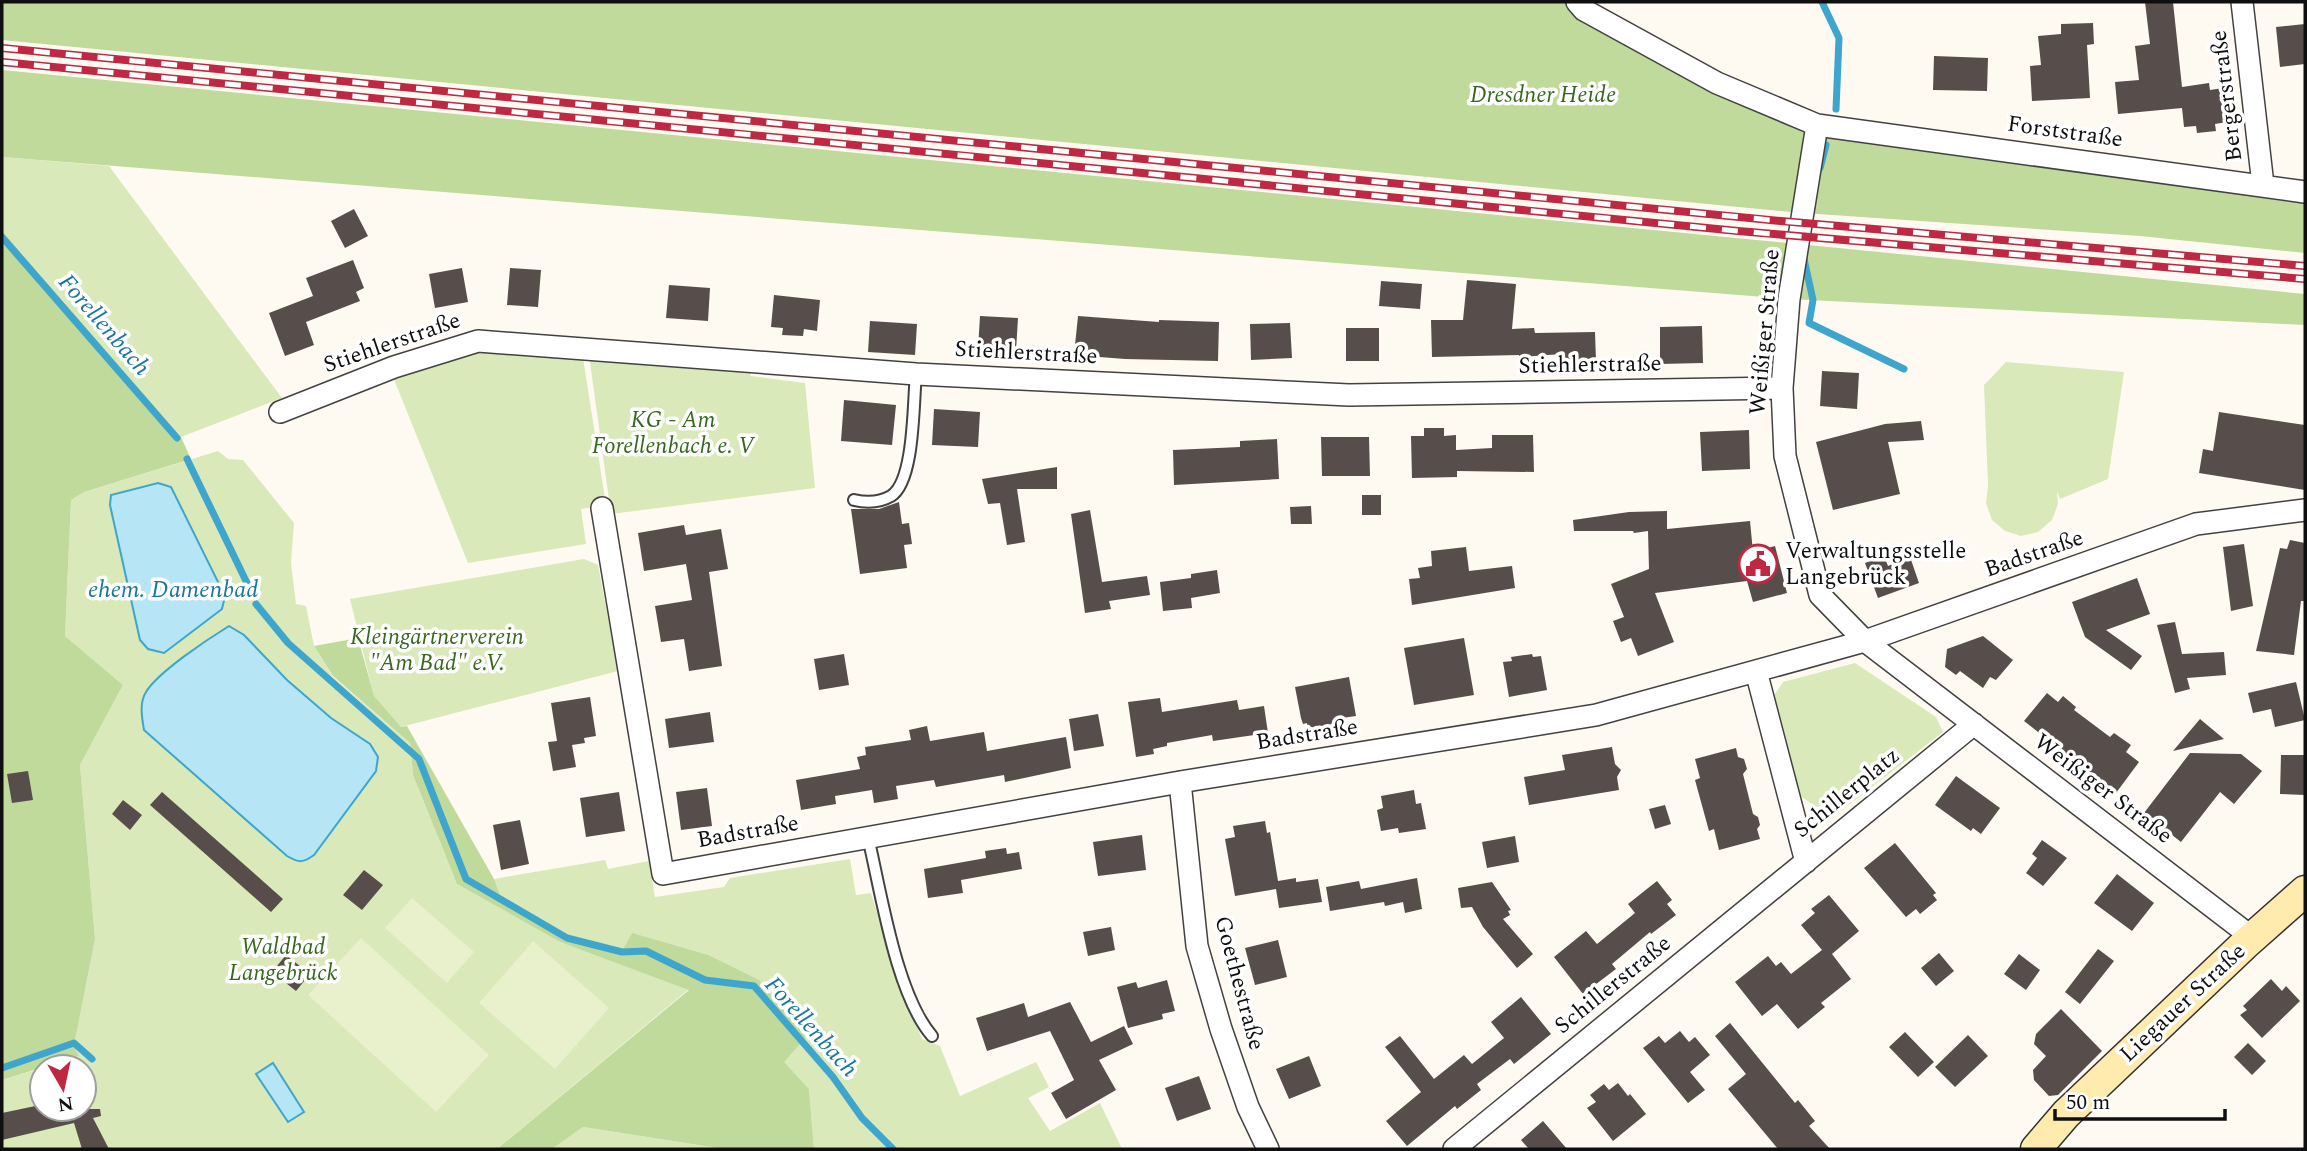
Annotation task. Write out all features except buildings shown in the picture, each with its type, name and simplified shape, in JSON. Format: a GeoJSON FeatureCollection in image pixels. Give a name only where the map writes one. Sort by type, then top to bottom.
{"type":"FeatureCollection","features":[{"type":"Feature","properties":{"kind":"main road","name":"Liegauer Straße"},"geometry":{"type":"LineString","coordinates":[[2036,1149],[2066,1114],[2305,891]]}},
{"type":"Feature","properties":{"kind":"street"},"geometry":{"type":"LineString","coordinates":[[1577,2],[1584,10],[1717,83],[1818,125]]}},
{"type":"Feature","properties":{"kind":"street","name":"Bergerstraße"},"geometry":{"type":"LineString","coordinates":[[2242,2],[2263,185]]}},
{"type":"Feature","properties":{"kind":"street","name":"Forststraße"},"geometry":{"type":"LineString","coordinates":[[1818,125],[2305,192]]}},
{"type":"Feature","properties":{"kind":"street","name":"Weißiger Straße"},"geometry":{"type":"LineString","coordinates":[[1818,125],[1789,299],[1782,388],[1785,456],[1820,595],[1865,641],[2253,938]]}},
{"type":"Feature","properties":{"kind":"street","name":"Stiehlerstraße"},"geometry":{"type":"LineString","coordinates":[[280,412],[394,367],[478,341],[916,374],[1349,396],[1782,388]]}},
{"type":"Feature","properties":{"kind":"street","name":"Badstraße"},"geometry":{"type":"LineString","coordinates":[[602,508],[663,874],[1180,782],[1596,715],[1865,641],[2196,524],[2305,510]]}},
{"type":"Feature","properties":{"kind":"street","name":"Schillerplatz"},"geometry":{"type":"LineString","coordinates":[[1756,671],[1806,862],[1974,724]]}},
{"type":"Feature","properties":{"kind":"street","name":"Goethestraße"},"geometry":{"type":"LineString","coordinates":[[1180,782],[1197,946],[1221,1029],[1248,1107],[1268,1149]]}},
{"type":"Feature","properties":{"kind":"street","name":"Schillerstraße"},"geometry":{"type":"LineString","coordinates":[[1454,1149],[1806,862]]}},
{"type":"Feature","properties":{"kind":"lane"},"geometry":{"type":"LineString","coordinates":[[854,500],[870,503],[890,496],[898,489],[907,469],[916,374]]}},
{"type":"Feature","properties":{"kind":"lane"},"geometry":{"type":"LineString","coordinates":[[868,838],[891,939],[905,984],[923,1026],[932,1036]]}},
{"type":"Feature","properties":{"kind":"green space","name":"Dresdner Heide"},"geometry":{"type":"Polygon","coordinates":[[[2,2],[1577,2],[1818,126],[2305,192],[2305,253],[2140,236],[1803,213],[1798,244],[1802,213],[2,40],[2,2]]]}},
{"type":"Feature","properties":{"kind":"green space"},"geometry":{"type":"Polygon","coordinates":[[[2,70],[2305,294],[2305,325],[1789,299],[2,157],[2,70]]]}},
{"type":"Feature","properties":{"kind":"green space"},"geometry":{"type":"Polygon","coordinates":[[[2,157],[109,166],[282,398],[181,437],[2,231],[2,157]]]}},
{"type":"Feature","properties":{"kind":"green space"},"geometry":{"type":"Polygon","coordinates":[[[2,231],[181,437],[191,459],[84,492],[71,500],[65,636],[123,685],[80,765],[95,939],[74,1046],[78,1053],[28,1053],[28,1072],[2,1080],[2,231]]]}},
{"type":"Feature","properties":{"kind":"green space"},"geometry":{"type":"Polygon","coordinates":[[[498,349],[583,358],[606,505],[581,509],[586,544],[468,563],[393,377],[460,352],[498,349]]]}},
{"type":"Feature","properties":{"kind":"green space","name":"KG - Am Forellenbach e. V"},"geometry":{"type":"Polygon","coordinates":[[[589,355],[749,367],[751,376],[805,383],[815,488],[611,514],[589,355]]]}},
{"type":"Feature","properties":{"kind":"green space"},"geometry":{"type":"Polygon","coordinates":[[[2006,362],[2124,372],[2108,479],[2060,499],[2057,491],[2058,504],[2052,520],[2038,532],[2021,536],[2005,531],[1992,520],[1986,503],[1988,486],[1984,385],[2006,362]]]}},
{"type":"Feature","properties":{"kind":"green space","name":"Waldbad Langebrück"},"geometry":{"type":"Polygon","coordinates":[[[218,451],[228,459],[243,460],[294,523],[291,563],[296,604],[306,606],[314,646],[333,677],[410,743],[413,775],[457,884],[560,942],[689,989],[497,1149],[2,1149],[2,1080],[28,1072],[28,1123],[98,1123],[98,1053],[78,1053],[74,1046],[95,939],[80,765],[123,685],[65,636],[71,500],[84,492],[218,451]]]}},
{"type":"Feature","properties":{"kind":"green space","name":"Kleingärtnerverein \"Am Bad\" e.V."},"geometry":{"type":"Polygon","coordinates":[[[584,559],[598,565],[618,671],[401,727],[374,697],[350,599],[584,559]]]}},
{"type":"Feature","properties":{"kind":"green space"},"geometry":{"type":"Polygon","coordinates":[[[358,638],[374,696],[401,727],[407,726],[494,879],[500,895],[569,936],[623,949],[632,933],[708,955],[759,980],[806,1037],[784,1062],[809,1089],[814,1149],[724,1149],[583,1127],[552,1149],[497,1149],[689,990],[560,942],[457,884],[413,775],[410,743],[333,676],[314,646],[358,638]]]}},
{"type":"Feature","properties":{"kind":"green space"},"geometry":{"type":"Polygon","coordinates":[[[1855,663],[1936,717],[1943,732],[1832,818],[1799,795],[1773,697],[1783,682],[1855,663]]]}},
{"type":"Feature","properties":{"kind":"green space"},"geometry":{"type":"Polygon","coordinates":[[[850,859],[856,895],[871,893],[900,988],[922,1039],[940,1046],[960,1096],[1036,1062],[1049,1087],[1028,1098],[1050,1131],[1100,1103],[1122,1149],[814,1149],[809,1089],[783,1062],[632,933],[623,949],[569,936],[500,895],[494,879],[605,860],[608,869],[649,861],[655,897],[724,887],[730,878],[850,859]]]}},
{"type":"Feature","properties":{"kind":"green space"},"geometry":{"type":"Polygon","coordinates":[[[412,898],[474,952],[447,983],[385,928],[412,898]]]}},
{"type":"Feature","properties":{"kind":"green space"},"geometry":{"type":"Polygon","coordinates":[[[361,938],[489,1055],[436,1112],[308,995],[361,938]]]}},
{"type":"Feature","properties":{"kind":"green space"},"geometry":{"type":"Polygon","coordinates":[[[533,941],[609,1008],[555,1069],[479,1003],[533,941]]]}},
{"type":"Feature","properties":{"kind":"green space"},"geometry":{"type":"Polygon","coordinates":[[[583,1127],[724,1149],[552,1149],[583,1127]]]}},
{"type":"Feature","properties":{"kind":"water","name":"ehem. Damenbad"},"geometry":{"type":"Polygon","coordinates":[[[158,483],[171,487],[225,596],[222,609],[164,653],[148,649],[140,640],[110,505],[111,495],[158,483]]]}},
{"type":"Feature","properties":{"kind":"water"},"geometry":{"type":"Polygon","coordinates":[[[229,626],[244,635],[287,680],[331,718],[370,744],[378,757],[376,771],[314,855],[304,861],[287,856],[144,730],[142,701],[152,684],[184,656],[229,626]]]}},
{"type":"Feature","properties":{"kind":"water"},"geometry":{"type":"Polygon","coordinates":[[[273,1063],[304,1112],[288,1122],[256,1074],[273,1063]]]}},
{"type":"Feature","properties":{"kind":"waterway"},"geometry":{"type":"LineString","coordinates":[[1822,2],[1839,38],[1836,109]]}},
{"type":"Feature","properties":{"kind":"waterway"},"geometry":{"type":"LineString","coordinates":[[1820,168],[1826,145]]}},
{"type":"Feature","properties":{"kind":"waterway","name":"Forellenbach"},"geometry":{"type":"LineString","coordinates":[[2,237],[177,438]]}},
{"type":"Feature","properties":{"kind":"waterway"},"geometry":{"type":"LineString","coordinates":[[1804,259],[1813,300],[1809,323],[1904,369]]}},
{"type":"Feature","properties":{"kind":"waterway","name":"Forellenbach"},"geometry":{"type":"LineString","coordinates":[[187,459],[247,583]]}},
{"type":"Feature","properties":{"kind":"waterway","name":"Forellenbach"},"geometry":{"type":"LineString","coordinates":[[256,604],[288,643],[419,759],[466,879],[567,938],[622,952],[646,951],[705,980],[754,986],[833,1077],[862,1118],[893,1149]]}},
{"type":"Feature","properties":{"kind":"waterway"},"geometry":{"type":"LineString","coordinates":[[45,1053],[74,1043],[85,1053]]}},
{"type":"Feature","properties":{"kind":"waterway"},"geometry":{"type":"LineString","coordinates":[[2,1068],[28,1059]]}},
{"type":"Feature","properties":{"kind":"railway"},"geometry":{"type":"LineString","coordinates":[[2,48],[1781,221],[2305,266]]}},
{"type":"Feature","properties":{"kind":"railway"},"geometry":{"type":"LineString","coordinates":[[2,62],[1738,231],[2305,279]]}},
{"type":"Feature","properties":{"kind":"place","name":"Verwaltungsstelle Langebrück"},"geometry":{"type":"Point","coordinates":[1758,564]}}]}
